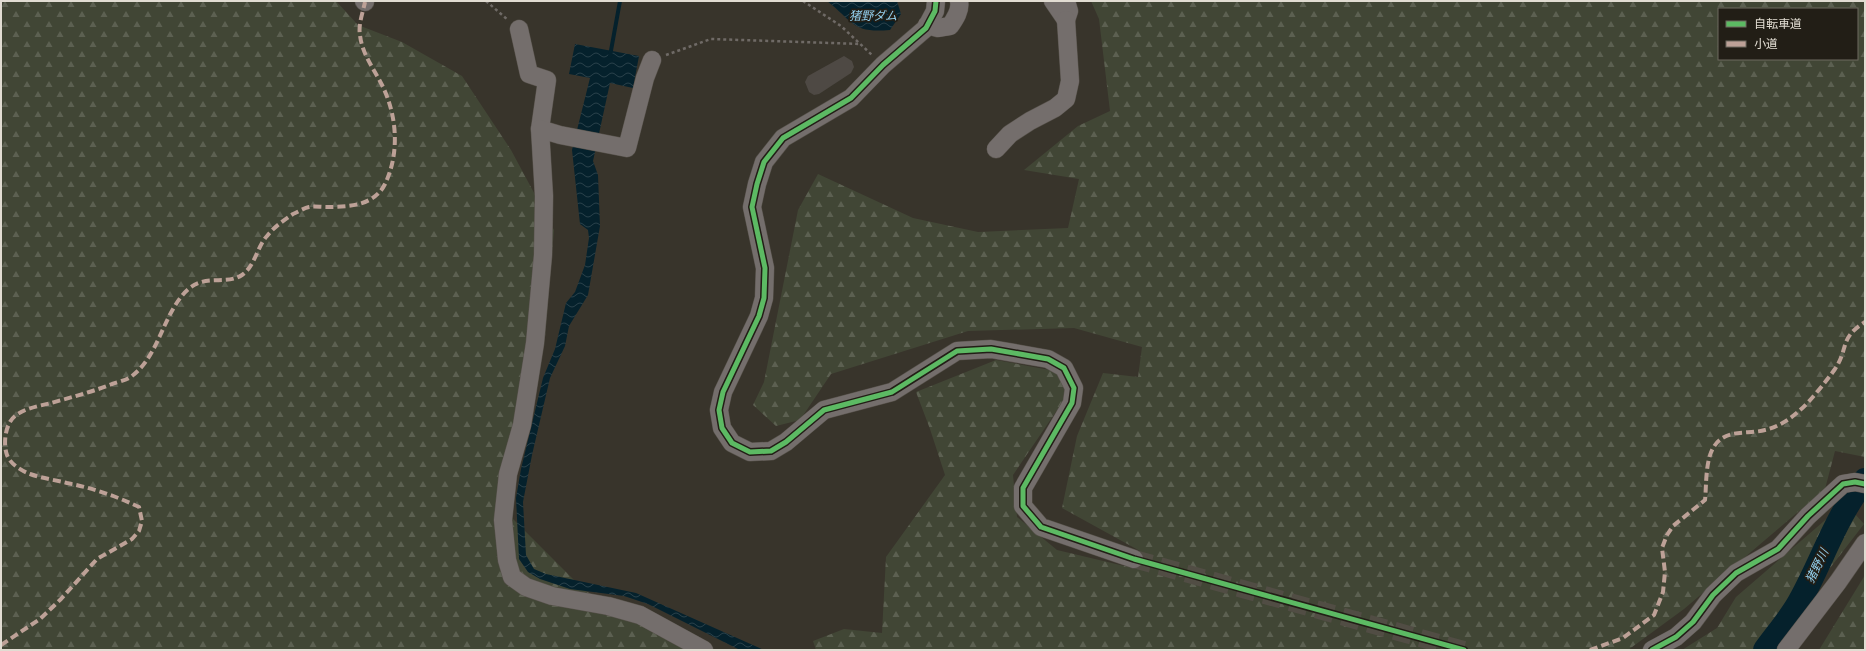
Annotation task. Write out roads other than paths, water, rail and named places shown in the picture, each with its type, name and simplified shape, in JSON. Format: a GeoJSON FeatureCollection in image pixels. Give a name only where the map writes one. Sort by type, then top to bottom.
{"type":"FeatureCollection","features":[{"type":"Feature","properties":{"kind":"street"},"geometry":{"type":"LineString","coordinates":[[936,1],[935,11],[927,25],[883,65],[851,98],[783,138],[764,162],[752,207],[765,268],[764,298],[759,316],[723,392],[720,410],[722,428],[732,442],[750,452],[771,451],[786,442],[824,410],[892,392],[957,351],[991,349],[1048,359],[1064,368],[1074,388],[1072,403],[1023,488],[1023,506],[1041,527],[1134,559]]}},
{"type":"Feature","properties":{"kind":"street"},"geometry":{"type":"LineString","coordinates":[[927,25],[938,28],[950,26],[956,18],[960,5],[959,1]]}},
{"type":"Feature","properties":{"kind":"street"},"geometry":{"type":"LineString","coordinates":[[1053,1],[1066,20]]}},
{"type":"Feature","properties":{"kind":"street"},"geometry":{"type":"LineString","coordinates":[[996,149],[1010,134],[1030,121],[1055,108],[1066,99],[1070,81],[1066,20],[1069,11],[1066,1]]}},
{"type":"Feature","properties":{"kind":"street"},"geometry":{"type":"LineString","coordinates":[[519,29],[529,74],[547,80],[540,129],[544,196],[543,256],[535,343],[522,425],[508,474],[503,520],[506,560],[512,577],[526,586],[552,596],[608,606],[640,615],[704,650]]}},
{"type":"Feature","properties":{"kind":"street"},"geometry":{"type":"LineString","coordinates":[[540,129],[560,135],[627,148],[645,78],[652,60]]}},
{"type":"Feature","properties":{"kind":"street"},"geometry":{"type":"LineString","coordinates":[[1652,650],[1676,637],[1693,622],[1713,595],[1736,573],[1778,549],[1808,516],[1843,484],[1855,482],[1865,484]]}},
{"type":"Feature","properties":{"kind":"street"},"geometry":{"type":"LineString","coordinates":[[1786,650],[1838,582],[1865,543]]}},
{"type":"Feature","properties":{"kind":"water","name":"猪野ダム"},"geometry":{"type":"Polygon","coordinates":[[[827,1],[897,1],[901,14],[890,30],[868,30],[849,21],[827,1]]]}},
{"type":"Feature","properties":{"kind":"water"},"geometry":{"type":"Polygon","coordinates":[[[575,44],[639,56],[633,88],[610,83],[593,161],[598,175],[600,226],[588,295],[569,326],[565,346],[550,378],[532,455],[523,502],[526,555],[534,569],[546,574],[636,593],[764,650],[740,650],[648,604],[624,596],[570,589],[540,579],[528,572],[519,559],[516,498],[521,469],[543,378],[555,349],[566,303],[575,292],[585,265],[589,238],[588,230],[580,224],[572,150],[590,78],[569,74],[575,44]]]}},
{"type":"Feature","properties":{"kind":"waterway"},"geometry":{"type":"LineString","coordinates":[[610,56],[620,1]]}},
{"type":"Feature","properties":{"kind":"waterway","name":"猪野川"},"geometry":{"type":"LineString","coordinates":[[1765,650],[1797,606],[1845,510],[1854,494],[1865,480]]}},
{"type":"Feature","properties":{"kind":"tunnel"},"geometry":{"type":"LineString","coordinates":[[1134,559],[1464,650]]}}]}
